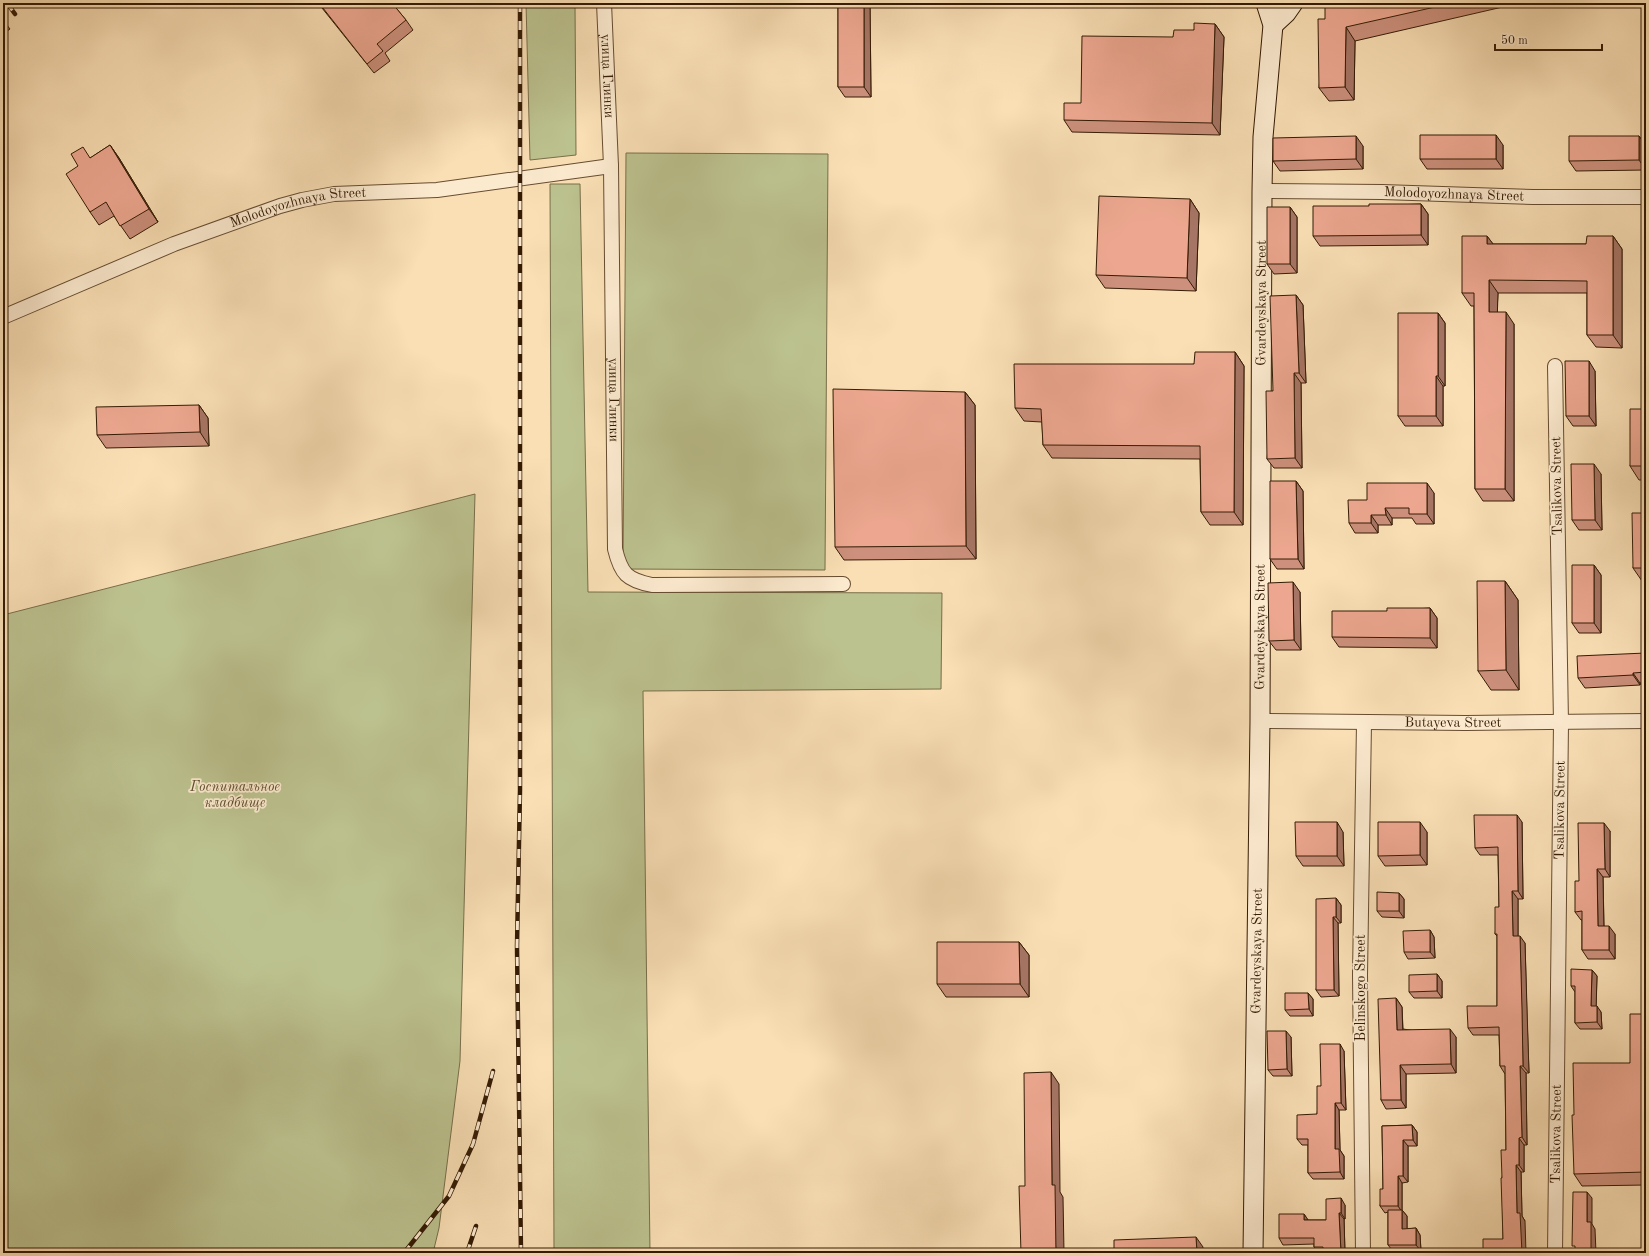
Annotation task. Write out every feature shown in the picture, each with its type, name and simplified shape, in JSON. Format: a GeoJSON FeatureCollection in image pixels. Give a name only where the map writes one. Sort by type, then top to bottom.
{"type":"FeatureCollection","features":[{"type":"Feature","properties":{"kind":"street","name":"улица Глинки"},"geometry":{"type":"LineString","coordinates":[[604,3],[611,166],[615,549],[619,566],[626,574],[638,582],[652,585],[843,584]]}},
{"type":"Feature","properties":{"kind":"street","name":"Gvardeyskaya Street"},"geometry":{"type":"LineString","coordinates":[[1253,1253],[1260,721],[1262,191],[1263,136],[1273,25],[1266,3]]}},
{"type":"Feature","properties":{"kind":"street"},"geometry":{"type":"LineString","coordinates":[[1273,25],[1296,4]]}},
{"type":"Feature","properties":{"kind":"street","name":"Molodoyozhnaya Street"},"geometry":{"type":"LineString","coordinates":[[3,317],[174,244],[280,206],[302,200],[334,194],[437,190],[611,166]]}},
{"type":"Feature","properties":{"kind":"street","name":"Molodoyozhnaya Street"},"geometry":{"type":"LineString","coordinates":[[1262,191],[1382,192],[1533,197],[1646,197]]}},
{"type":"Feature","properties":{"kind":"street","name":"Tsalikova Street"},"geometry":{"type":"LineString","coordinates":[[1555,366],[1561,723],[1555,1253]]}},
{"type":"Feature","properties":{"kind":"street","name":"Butayeva Street"},"geometry":{"type":"LineString","coordinates":[[1260,721],[1364,723],[1561,723],[1646,721]]}},
{"type":"Feature","properties":{"kind":"street","name":"Belinskogo Street"},"geometry":{"type":"LineString","coordinates":[[1363,1253],[1360,975],[1364,723]]}},
{"type":"Feature","properties":{"kind":"green space"},"geometry":{"type":"Polygon","coordinates":[[[526,3],[575,3],[576,155],[530,160],[526,3]]]}},
{"type":"Feature","properties":{"kind":"green space"},"geometry":{"type":"Polygon","coordinates":[[[626,153],[828,154],[825,570],[623,569],[626,153]]]}},
{"type":"Feature","properties":{"kind":"green space"},"geometry":{"type":"Polygon","coordinates":[[[550,184],[580,184],[588,592],[942,593],[941,689],[643,691],[650,1253],[554,1253],[550,184]]]}},
{"type":"Feature","properties":{"kind":"green space","name":"Госпитальное кладбище"},"geometry":{"type":"Polygon","coordinates":[[[475,494],[460,1061],[439,1228],[433,1253],[3,1253],[3,615],[475,494]]]}},
{"type":"Feature","properties":{"kind":"building"},"geometry":{"type":"Polygon","coordinates":[[[319,3],[392,3],[406,20],[377,44],[383,51],[367,64],[319,3]]]}},
{"type":"Feature","properties":{"kind":"building"},"geometry":{"type":"Polygon","coordinates":[[[838,3],[864,3],[864,87],[838,87],[838,3]]]}},
{"type":"Feature","properties":{"kind":"building"},"geometry":{"type":"Polygon","coordinates":[[[1338,3],[1453,3],[1346,27],[1345,87],[1319,88],[1318,19],[1325,19],[1325,6],[1338,3]]]}},
{"type":"Feature","properties":{"kind":"building"},"geometry":{"type":"Polygon","coordinates":[[[1194,23],[1215,24],[1212,123],[1064,120],[1064,103],[1081,103],[1082,36],[1173,37],[1174,30],[1194,30],[1194,23]]]}},
{"type":"Feature","properties":{"kind":"building"},"geometry":{"type":"Polygon","coordinates":[[[1420,135],[1496,135],[1496,159],[1420,159],[1420,135]]]}},
{"type":"Feature","properties":{"kind":"building"},"geometry":{"type":"Polygon","coordinates":[[[1356,136],[1356,159],[1273,161],[1273,138],[1356,136]]]}},
{"type":"Feature","properties":{"kind":"building"},"geometry":{"type":"Polygon","coordinates":[[[1569,136],[1639,136],[1639,160],[1569,161],[1569,136]]]}},
{"type":"Feature","properties":{"kind":"building"},"geometry":{"type":"Polygon","coordinates":[[[110,145],[149,209],[120,226],[106,202],[90,212],[66,174],[78,166],[71,154],[83,147],[90,158],[110,145]]]}},
{"type":"Feature","properties":{"kind":"building"},"geometry":{"type":"Polygon","coordinates":[[[1099,196],[1190,199],[1187,278],[1096,275],[1099,196]]]}},
{"type":"Feature","properties":{"kind":"building"},"geometry":{"type":"Polygon","coordinates":[[[1369,204],[1421,204],[1421,235],[1313,236],[1313,206],[1369,206],[1369,204]]]}},
{"type":"Feature","properties":{"kind":"building"},"geometry":{"type":"Polygon","coordinates":[[[1267,207],[1290,207],[1290,264],[1267,264],[1267,207]]]}},
{"type":"Feature","properties":{"kind":"building"},"geometry":{"type":"Polygon","coordinates":[[[1462,236],[1487,236],[1487,244],[1586,244],[1587,236],[1613,236],[1613,335],[1587,335],[1587,281],[1489,280],[1489,312],[1506,312],[1505,489],[1475,489],[1474,293],[1462,293],[1462,236]]]}},
{"type":"Feature","properties":{"kind":"building"},"geometry":{"type":"Polygon","coordinates":[[[1296,295],[1299,373],[1294,373],[1295,458],[1267,459],[1266,391],[1273,391],[1270,296],[1296,295]]]}},
{"type":"Feature","properties":{"kind":"building"},"geometry":{"type":"Polygon","coordinates":[[[1398,313],[1438,313],[1438,376],[1436,376],[1436,416],[1398,416],[1398,313]]]}},
{"type":"Feature","properties":{"kind":"building"},"geometry":{"type":"Polygon","coordinates":[[[1195,352],[1235,352],[1234,512],[1201,512],[1200,446],[1043,445],[1041,409],[1015,408],[1014,364],[1194,364],[1195,352]]]}},
{"type":"Feature","properties":{"kind":"building"},"geometry":{"type":"Polygon","coordinates":[[[1565,361],[1589,361],[1589,416],[1566,416],[1565,361]]]}},
{"type":"Feature","properties":{"kind":"building"},"geometry":{"type":"Polygon","coordinates":[[[833,389],[965,392],[966,546],[835,547],[833,389]]]}},
{"type":"Feature","properties":{"kind":"building"},"geometry":{"type":"Polygon","coordinates":[[[199,405],[200,432],[97,435],[96,407],[199,405]]]}},
{"type":"Feature","properties":{"kind":"building"},"geometry":{"type":"Polygon","coordinates":[[[1630,409],[1646,409],[1646,466],[1630,466],[1630,409]]]}},
{"type":"Feature","properties":{"kind":"building"},"geometry":{"type":"Polygon","coordinates":[[[1571,464],[1594,464],[1595,520],[1572,520],[1571,464]]]}},
{"type":"Feature","properties":{"kind":"building"},"geometry":{"type":"Polygon","coordinates":[[[1270,481],[1296,481],[1298,559],[1270,559],[1270,481]]]}},
{"type":"Feature","properties":{"kind":"building"},"geometry":{"type":"Polygon","coordinates":[[[1367,483],[1427,483],[1427,514],[1409,514],[1409,508],[1385,508],[1386,515],[1371,515],[1371,523],[1349,523],[1348,500],[1367,500],[1367,483]]]}},
{"type":"Feature","properties":{"kind":"building"},"geometry":{"type":"Polygon","coordinates":[[[1632,513],[1646,513],[1646,568],[1633,568],[1632,513]]]}},
{"type":"Feature","properties":{"kind":"building"},"geometry":{"type":"Polygon","coordinates":[[[1572,565],[1594,565],[1594,623],[1572,623],[1572,565]]]}},
{"type":"Feature","properties":{"kind":"building"},"geometry":{"type":"Polygon","coordinates":[[[1477,581],[1505,581],[1506,670],[1478,671],[1477,581]]]}},
{"type":"Feature","properties":{"kind":"building"},"geometry":{"type":"Polygon","coordinates":[[[1293,582],[1294,640],[1269,641],[1268,583],[1293,582]]]}},
{"type":"Feature","properties":{"kind":"building"},"geometry":{"type":"Polygon","coordinates":[[[1387,608],[1430,608],[1430,638],[1332,637],[1332,611],[1387,611],[1387,608]]]}},
{"type":"Feature","properties":{"kind":"building"},"geometry":{"type":"Polygon","coordinates":[[[1646,653],[1646,672],[1633,673],[1633,675],[1578,678],[1577,656],[1646,653]]]}},
{"type":"Feature","properties":{"kind":"building"},"geometry":{"type":"Polygon","coordinates":[[[1474,815],[1517,815],[1518,891],[1512,891],[1513,936],[1520,936],[1523,1066],[1520,1066],[1522,1137],[1519,1138],[1519,1165],[1516,1165],[1517,1213],[1520,1213],[1522,1253],[1483,1253],[1483,1239],[1503,1239],[1501,1150],[1506,1150],[1505,1066],[1500,1066],[1499,1027],[1468,1028],[1467,1006],[1497,1006],[1497,934],[1495,934],[1495,907],[1499,907],[1498,847],[1475,848],[1474,815]]]}},
{"type":"Feature","properties":{"kind":"building"},"geometry":{"type":"Polygon","coordinates":[[[1295,822],[1337,822],[1337,856],[1296,856],[1295,822]]]}},
{"type":"Feature","properties":{"kind":"building"},"geometry":{"type":"Polygon","coordinates":[[[1378,822],[1420,822],[1420,855],[1378,856],[1378,822]]]}},
{"type":"Feature","properties":{"kind":"building"},"geometry":{"type":"Polygon","coordinates":[[[1578,823],[1604,823],[1605,869],[1597,869],[1598,926],[1609,926],[1609,950],[1582,950],[1582,911],[1575,912],[1575,881],[1579,881],[1578,823]]]}},
{"type":"Feature","properties":{"kind":"building"},"geometry":{"type":"Polygon","coordinates":[[[1377,892],[1399,893],[1399,911],[1377,911],[1377,892]]]}},
{"type":"Feature","properties":{"kind":"building"},"geometry":{"type":"Polygon","coordinates":[[[1336,898],[1336,917],[1333,917],[1334,990],[1316,990],[1316,899],[1336,898]]]}},
{"type":"Feature","properties":{"kind":"building"},"geometry":{"type":"Polygon","coordinates":[[[1430,930],[1430,952],[1404,952],[1403,931],[1430,930]]]}},
{"type":"Feature","properties":{"kind":"building"},"geometry":{"type":"Polygon","coordinates":[[[937,942],[1019,942],[1020,984],[937,984],[937,942]]]}},
{"type":"Feature","properties":{"kind":"building"},"geometry":{"type":"Polygon","coordinates":[[[1571,969],[1592,970],[1591,1006],[1597,1006],[1597,1022],[1575,1023],[1575,986],[1571,986],[1571,969]]]}},
{"type":"Feature","properties":{"kind":"building"},"geometry":{"type":"Polygon","coordinates":[[[1437,974],[1437,991],[1409,992],[1409,975],[1437,974]]]}},
{"type":"Feature","properties":{"kind":"building"},"geometry":{"type":"Polygon","coordinates":[[[1285,993],[1308,993],[1309,1009],[1285,1010],[1285,993]]]}},
{"type":"Feature","properties":{"kind":"building"},"geometry":{"type":"Polygon","coordinates":[[[1396,998],[1397,1030],[1450,1029],[1451,1064],[1400,1065],[1401,1100],[1381,1100],[1378,999],[1396,998]]]}},
{"type":"Feature","properties":{"kind":"building"},"geometry":{"type":"Polygon","coordinates":[[[1630,1014],[1646,1014],[1646,1172],[1574,1174],[1572,1115],[1574,1115],[1573,1063],[1630,1063],[1630,1014]]]}},
{"type":"Feature","properties":{"kind":"building"},"geometry":{"type":"Polygon","coordinates":[[[1267,1031],[1286,1031],[1287,1069],[1268,1070],[1267,1031]]]}},
{"type":"Feature","properties":{"kind":"building"},"geometry":{"type":"Polygon","coordinates":[[[1320,1044],[1340,1044],[1341,1103],[1335,1103],[1335,1149],[1339,1149],[1340,1172],[1308,1173],[1308,1139],[1297,1139],[1297,1115],[1317,1114],[1317,1086],[1321,1086],[1320,1044]]]}},
{"type":"Feature","properties":{"kind":"building"},"geometry":{"type":"Polygon","coordinates":[[[1051,1072],[1052,1185],[1055,1185],[1056,1253],[1021,1253],[1019,1186],[1025,1186],[1024,1073],[1051,1072]]]}},
{"type":"Feature","properties":{"kind":"building"},"geometry":{"type":"Polygon","coordinates":[[[1412,1125],[1413,1140],[1403,1140],[1403,1176],[1398,1176],[1398,1206],[1380,1206],[1380,1189],[1383,1189],[1382,1126],[1412,1125]]]}},
{"type":"Feature","properties":{"kind":"building"},"geometry":{"type":"Polygon","coordinates":[[[1573,1192],[1587,1192],[1587,1222],[1591,1222],[1591,1253],[1575,1253],[1575,1246],[1572,1246],[1573,1192]]]}},
{"type":"Feature","properties":{"kind":"building"},"geometry":{"type":"Polygon","coordinates":[[[1341,1198],[1341,1213],[1339,1213],[1341,1253],[1323,1253],[1323,1247],[1314,1247],[1314,1238],[1279,1238],[1279,1214],[1304,1214],[1304,1220],[1326,1220],[1326,1199],[1341,1198]]]}},
{"type":"Feature","properties":{"kind":"building"},"geometry":{"type":"Polygon","coordinates":[[[1388,1210],[1402,1210],[1402,1229],[1416,1228],[1416,1245],[1388,1245],[1388,1210]]]}},
{"type":"Feature","properties":{"kind":"building"},"geometry":{"type":"Polygon","coordinates":[[[1196,1237],[1197,1253],[1114,1253],[1114,1240],[1196,1237]]]}},
{"type":"Feature","properties":{"kind":"railway"},"geometry":{"type":"LineString","coordinates":[[7,3],[15,14]]}},
{"type":"Feature","properties":{"kind":"railway"},"geometry":{"type":"LineString","coordinates":[[520,3],[520,790],[517,946],[521,1253]]}},
{"type":"Feature","properties":{"kind":"railway"},"geometry":{"type":"LineString","coordinates":[[404,1253],[449,1196],[473,1144],[493,1071]]}},
{"type":"Feature","properties":{"kind":"railway"},"geometry":{"type":"LineString","coordinates":[[467,1253],[476,1226]]}}]}
